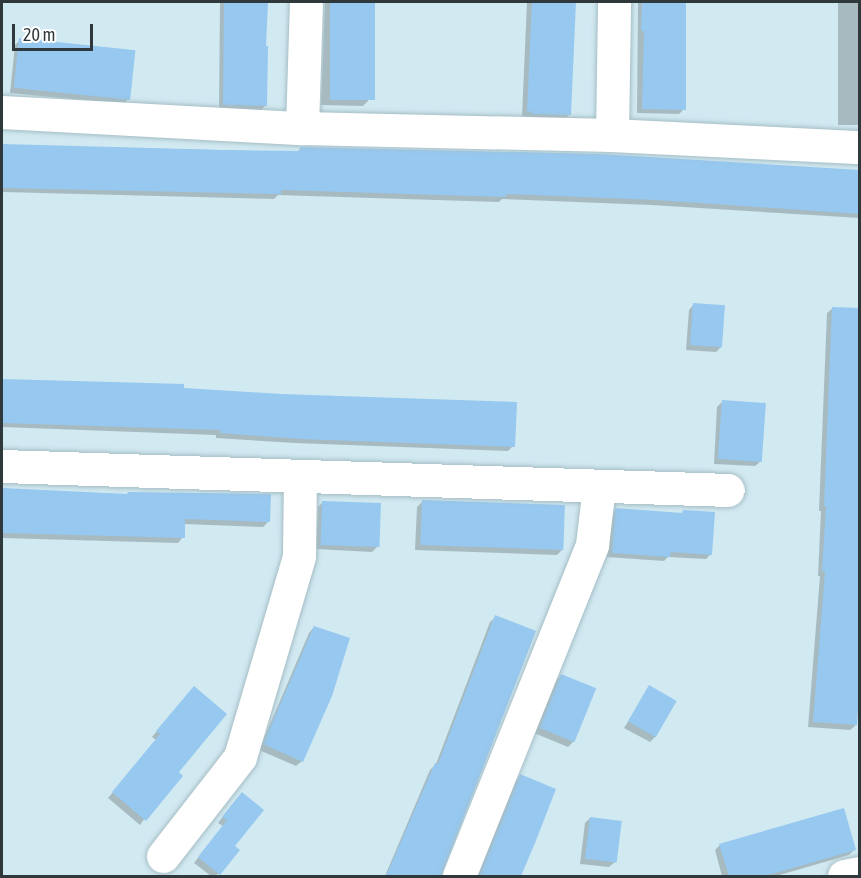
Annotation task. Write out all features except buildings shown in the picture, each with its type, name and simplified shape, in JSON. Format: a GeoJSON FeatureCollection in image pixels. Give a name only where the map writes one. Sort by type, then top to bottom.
{"type":"FeatureCollection","features":[{"type":"Feature","properties":{"kind":"street"},"geometry":{"type":"LineString","coordinates":[[302,128],[306,2]]}},
{"type":"Feature","properties":{"kind":"street"},"geometry":{"type":"LineString","coordinates":[[612,135],[614,2]]}},
{"type":"Feature","properties":{"kind":"street"},"geometry":{"type":"LineString","coordinates":[[2,112],[302,128],[612,135],[860,147]]}},
{"type":"Feature","properties":{"kind":"street"},"geometry":{"type":"LineString","coordinates":[[2,466],[728,490]]}},
{"type":"Feature","properties":{"kind":"street"},"geometry":{"type":"LineString","coordinates":[[163,856],[240,757],[299,556],[300,476]]}},
{"type":"Feature","properties":{"kind":"street"},"geometry":{"type":"LineString","coordinates":[[459,876],[592,545],[599,486]]}},
{"type":"Feature","properties":{"kind":"street"},"geometry":{"type":"LineString","coordinates":[[844,876],[860,873]]}}]}
